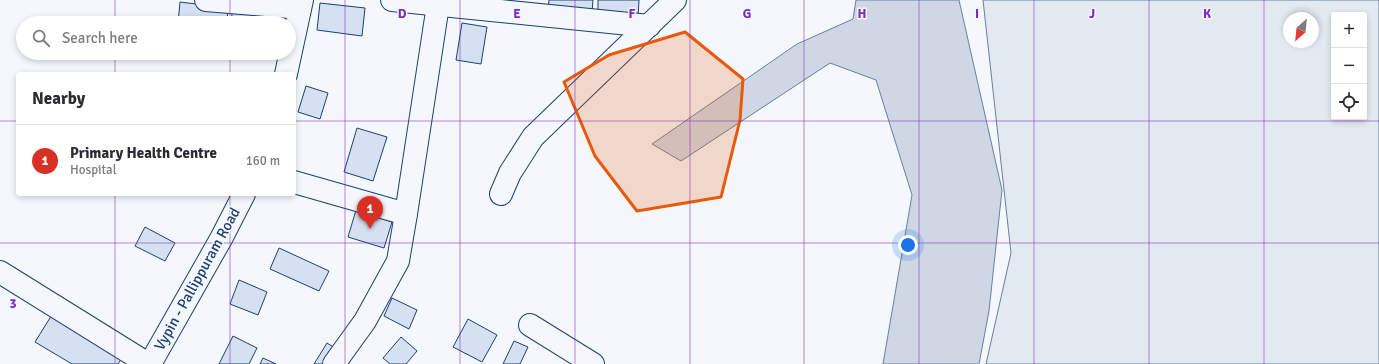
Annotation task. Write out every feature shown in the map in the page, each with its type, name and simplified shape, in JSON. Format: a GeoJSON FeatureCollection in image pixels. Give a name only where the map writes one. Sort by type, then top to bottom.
{"type":"FeatureCollection","features":[{"type":"Feature","properties":{"kind":"street"},"geometry":{"type":"LineString","coordinates":[[206,0],[301,4],[296,27]]}},
{"type":"Feature","properties":{"kind":"street"},"geometry":{"type":"LineString","coordinates":[[392,0],[438,5],[542,7],[649,26]]}},
{"type":"Feature","properties":{"kind":"street"},"geometry":{"type":"LineString","coordinates":[[501,194],[510,173],[533,137],[675,0]]}},
{"type":"Feature","properties":{"kind":"street"},"geometry":{"type":"LineString","coordinates":[[334,364],[365,321],[398,261],[438,5]]}},
{"type":"Feature","properties":{"kind":"street"},"geometry":{"type":"LineString","coordinates":[[286,72],[289,60]]}},
{"type":"Feature","properties":{"kind":"street"},"geometry":{"type":"LineString","coordinates":[[296,183],[406,214]]}},
{"type":"Feature","properties":{"kind":"street","name":"Vypin - Pallippuram Road"},"geometry":{"type":"LineString","coordinates":[[149,364],[222,237],[243,196]]}},
{"type":"Feature","properties":{"kind":"street"},"geometry":{"type":"LineString","coordinates":[[0,272],[149,364]]}},
{"type":"Feature","properties":{"kind":"street"},"geometry":{"type":"LineString","coordinates":[[530,325],[593,364]]}},
{"type":"Feature","properties":{"kind":"highlighted area"},"geometry":{"type":"Polygon","coordinates":[[[685,32],[743,79],[740,120],[721,197],[637,211],[595,156],[564,82],[609,55],[685,32]]]}},
{"type":"Feature","properties":{"kind":"shaded area"},"geometry":{"type":"Polygon","coordinates":[[[856,0],[959,0],[1002,190],[989,311],[979,364],[883,364],[912,195],[876,80],[830,63],[681,161],[652,144],[797,44],[853,19],[856,0]]]}},
{"type":"Feature","properties":{"kind":"shaded area"},"geometry":{"type":"Polygon","coordinates":[[[983,0],[1379,0],[1379,364],[986,364],[1011,253],[983,0]]]}},
{"type":"Feature","properties":{"kind":"building"},"geometry":{"type":"Polygon","coordinates":[[[549,0],[593,0],[592,12],[548,10],[549,0]]]}},
{"type":"Feature","properties":{"kind":"building"},"geometry":{"type":"Polygon","coordinates":[[[598,0],[639,0],[638,17],[598,15],[598,0]]]}},
{"type":"Feature","properties":{"kind":"building"},"geometry":{"type":"Polygon","coordinates":[[[180,2],[228,8],[227,16],[179,16],[180,2]]]}},
{"type":"Feature","properties":{"kind":"building"},"geometry":{"type":"Polygon","coordinates":[[[320,3],[365,8],[362,36],[317,30],[320,3]]]}},
{"type":"Feature","properties":{"kind":"building"},"geometry":{"type":"Polygon","coordinates":[[[233,5],[277,9],[276,16],[232,16],[233,5]]]}},
{"type":"Feature","properties":{"kind":"building"},"geometry":{"type":"Polygon","coordinates":[[[462,23],[487,27],[481,64],[456,60],[462,23]]]}},
{"type":"Feature","properties":{"kind":"building"},"geometry":{"type":"Polygon","coordinates":[[[306,86],[328,93],[320,119],[298,112],[306,86]]]}},
{"type":"Feature","properties":{"kind":"building"},"geometry":{"type":"Polygon","coordinates":[[[357,128],[387,137],[373,181],[344,172],[357,128]]]}},
{"type":"Feature","properties":{"kind":"building"},"geometry":{"type":"Polygon","coordinates":[[[356,210],[392,222],[384,248],[348,237],[356,210]]]}},
{"type":"Feature","properties":{"kind":"building"},"geometry":{"type":"Polygon","coordinates":[[[145,227],[175,243],[165,261],[135,246],[145,227]]]}},
{"type":"Feature","properties":{"kind":"building"},"geometry":{"type":"Polygon","coordinates":[[[279,248],[329,271],[319,291],[270,269],[279,248]]]}},
{"type":"Feature","properties":{"kind":"building"},"geometry":{"type":"Polygon","coordinates":[[[239,280],[267,292],[258,315],[230,304],[239,280]]]}},
{"type":"Feature","properties":{"kind":"building"},"geometry":{"type":"Polygon","coordinates":[[[392,298],[417,310],[409,329],[384,316],[392,298]]]}},
{"type":"Feature","properties":{"kind":"building"},"geometry":{"type":"Polygon","coordinates":[[[53,313],[124,355],[118,364],[72,364],[35,342],[53,313]]]}},
{"type":"Feature","properties":{"kind":"building"},"geometry":{"type":"Polygon","coordinates":[[[468,319],[497,335],[482,362],[453,347],[468,319]]]}},
{"type":"Feature","properties":{"kind":"building"},"geometry":{"type":"Polygon","coordinates":[[[233,336],[257,348],[249,364],[219,364],[233,336]]]}},
{"type":"Feature","properties":{"kind":"building"},"geometry":{"type":"Polygon","coordinates":[[[401,337],[417,351],[406,364],[390,364],[383,358],[401,337]]]}},
{"type":"Feature","properties":{"kind":"building"},"geometry":{"type":"Polygon","coordinates":[[[514,341],[528,347],[520,364],[503,364],[514,341]]]}},
{"type":"Feature","properties":{"kind":"building"},"geometry":{"type":"Polygon","coordinates":[[[327,343],[338,350],[329,364],[314,364],[327,343]]]}},
{"type":"Feature","properties":{"kind":"building"},"geometry":{"type":"Polygon","coordinates":[[[263,358],[276,364],[260,364],[263,358]]]}},
{"type":"Feature","properties":{"kind":"place","name":"Primary Health Centre"},"geometry":{"type":"Point","coordinates":[370,229]}}]}
